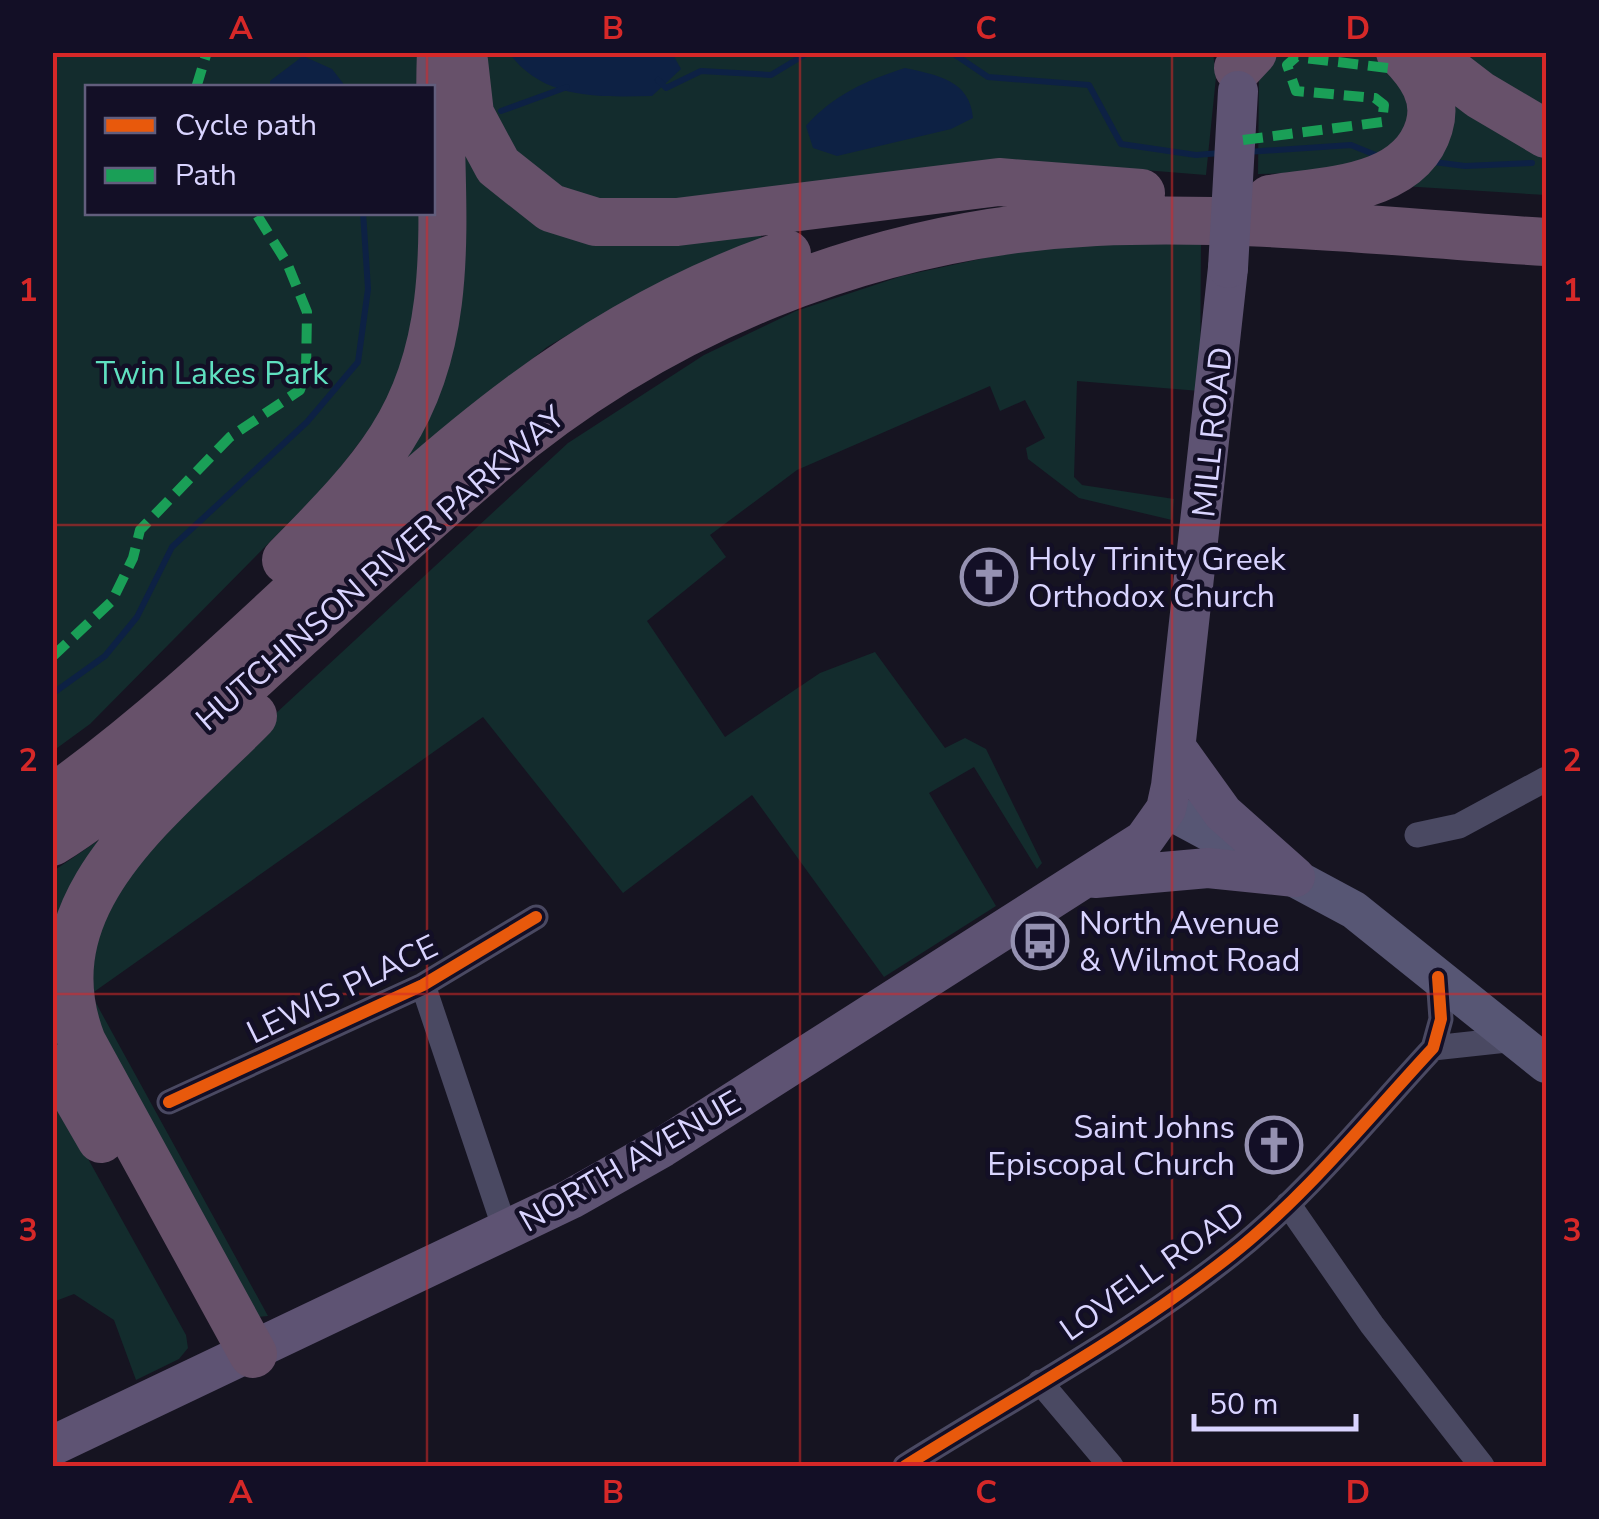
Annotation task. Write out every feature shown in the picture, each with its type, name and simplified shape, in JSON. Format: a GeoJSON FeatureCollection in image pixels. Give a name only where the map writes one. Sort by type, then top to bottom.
{"type":"FeatureCollection","features":[{"type":"Feature","properties":{"kind":"highway"},"geometry":{"type":"LineString","coordinates":[[52,796],[326,518],[378,458],[406,412],[429,357],[440,299],[441,52]]}},
{"type":"Feature","properties":{"kind":"highway"},"geometry":{"type":"LineString","coordinates":[[464,52],[463,74],[470,114],[498,166],[551,208],[596,222],[678,222],[1000,182],[1141,194]]}},
{"type":"Feature","properties":{"kind":"highway"},"geometry":{"type":"LineString","coordinates":[[1270,199],[1372,180],[1396,171],[1415,154],[1428,132],[1432,108],[1424,82],[1400,52]]}},
{"type":"Feature","properties":{"kind":"highway"},"geometry":{"type":"LineString","coordinates":[[1424,52],[1480,96],[1546,134]]}},
{"type":"Feature","properties":{"kind":"highway","name":"HUTCHINSON RIVER PARKWAY"},"geometry":{"type":"LineString","coordinates":[[52,796],[134,736],[479,425],[541,378],[644,315],[728,276],[862,230],[998,203],[1141,194],[1546,215]]}},
{"type":"Feature","properties":{"kind":"highway","name":"HUTCHINSON RIVER PARKWAY"},"geometry":{"type":"LineString","coordinates":[[52,842],[158,762],[413,532],[544,420],[670,341],[795,284],[918,247],[1048,226],[1125,221],[1546,242]]}},
{"type":"Feature","properties":{"kind":"highway"},"geometry":{"type":"LineString","coordinates":[[240,1360],[82,1042],[69,1004],[71,944],[83,906],[108,868],[304,664],[413,532]]}},
{"type":"Feature","properties":{"kind":"highway"},"geometry":{"type":"LineString","coordinates":[[52,1068],[88,1116],[240,1360]]}},
{"type":"Feature","properties":{"kind":"main road","name":"MILL ROAD"},"geometry":{"type":"LineString","coordinates":[[1166,809],[1176,749],[1228,268],[1242,66]]}},
{"type":"Feature","properties":{"kind":"main road"},"geometry":{"type":"LineString","coordinates":[[1176,749],[1223,813],[1296,877]]}},
{"type":"Feature","properties":{"kind":"main road","name":"NORTH AVENUE"},"geometry":{"type":"LineString","coordinates":[[52,1446],[506,1232],[663,1146],[1144,840],[1166,809]]}},
{"type":"Feature","properties":{"kind":"main road"},"geometry":{"type":"LineString","coordinates":[[1087,878],[1208,868],[1296,877]]}},
{"type":"Feature","properties":{"kind":"street"},"geometry":{"type":"LineString","coordinates":[[1417,835],[1459,826],[1544,784]]}},
{"type":"Feature","properties":{"kind":"street"},"geometry":{"type":"LineString","coordinates":[[1166,809],[1354,910],[1546,1064]]}},
{"type":"Feature","properties":{"kind":"street","name":"LEWIS PLACE"},"geometry":{"type":"LineString","coordinates":[[168,1102],[423,985],[536,917]]}},
{"type":"Feature","properties":{"kind":"street"},"geometry":{"type":"LineString","coordinates":[[1438,977],[1442,1019],[1433,1048],[1516,1040]]}},
{"type":"Feature","properties":{"kind":"street"},"geometry":{"type":"LineString","coordinates":[[423,985],[506,1232]]}},
{"type":"Feature","properties":{"kind":"street","name":"LOVELL ROAD"},"geometry":{"type":"LineString","coordinates":[[904,1466],[1040,1382],[1231,1255],[1288,1204],[1433,1048]]}},
{"type":"Feature","properties":{"kind":"street"},"geometry":{"type":"LineString","coordinates":[[1288,1204],[1372,1325],[1482,1466]]}},
{"type":"Feature","properties":{"kind":"street"},"geometry":{"type":"LineString","coordinates":[[1040,1382],[1110,1466]]}},
{"type":"Feature","properties":{"kind":"green space"},"geometry":{"type":"Polygon","coordinates":[[[480,52],[1213,52],[1216,77],[1206,175],[1044,162],[647,206],[593,204],[545,186],[499,139],[480,52]]]}},
{"type":"Feature","properties":{"kind":"green space","name":"Twin Lakes Park"},"geometry":{"type":"Polygon","coordinates":[[[52,53],[422,53],[422,85],[85,85],[85,215],[423,215],[414,350],[385,409],[330,481],[90,724],[53,751],[52,53]]]}},
{"type":"Feature","properties":{"kind":"green space"},"geometry":{"type":"Polygon","coordinates":[[[1268,53],[1388,53],[1413,85],[1405,150],[1345,172],[1258,174],[1259,73],[1268,53]]]}},
{"type":"Feature","properties":{"kind":"green space"},"geometry":{"type":"Polygon","coordinates":[[[1454,53],[1546,53],[1546,119],[1454,53]]]}},
{"type":"Feature","properties":{"kind":"green space"},"geometry":{"type":"Polygon","coordinates":[[[1443,99],[1546,148],[1546,195],[1386,185],[1443,99]]]}},
{"type":"Feature","properties":{"kind":"green space"},"geometry":{"type":"Polygon","coordinates":[[[451,110],[504,190],[759,227],[762,240],[633,297],[547,347],[383,479],[432,215],[435,215],[451,110]]]}},
{"type":"Feature","properties":{"kind":"green space"},"geometry":{"type":"Polygon","coordinates":[[[1091,241],[1201,244],[1200,391],[1077,381],[1074,477],[1082,485],[1174,499],[1172,520],[1079,498],[1028,459],[1026,448],[1045,438],[1025,400],[1000,411],[990,386],[797,470],[710,535],[726,557],[647,621],[725,737],[820,673],[875,652],[945,748],[965,738],[986,749],[1042,863],[1037,869],[974,767],[929,793],[996,906],[884,977],[752,795],[623,893],[483,717],[91,994],[268,1316],[257,1317],[103,1053],[80,965],[125,869],[260,728],[568,443],[704,355],[796,311],[902,276],[1030,248],[1091,241]]]}},
{"type":"Feature","properties":{"kind":"green space"},"geometry":{"type":"Polygon","coordinates":[[[131,818],[103,858],[69,1044],[53,1050],[52,872],[131,818]]]}},
{"type":"Feature","properties":{"kind":"green space"},"geometry":{"type":"Polygon","coordinates":[[[52,1094],[186,1335],[188,1348],[179,1359],[136,1380],[114,1320],[74,1294],[53,1302],[52,1094]]]}},
{"type":"Feature","properties":{"kind":"water"},"geometry":{"type":"Polygon","coordinates":[[[509,53],[672,53],[681,69],[652,96],[592,95],[555,88],[539,80],[509,53]]]}},
{"type":"Feature","properties":{"kind":"water"},"geometry":{"type":"Polygon","coordinates":[[[303,56],[332,69],[344,85],[270,85],[270,81],[303,56]]]}},
{"type":"Feature","properties":{"kind":"water"},"geometry":{"type":"Polygon","coordinates":[[[905,68],[940,77],[959,87],[971,105],[973,118],[951,129],[837,156],[813,148],[806,126],[816,115],[851,90],[905,68]]]}},
{"type":"Feature","properties":{"kind":"waterway"},"geometry":{"type":"LineString","coordinates":[[658,80],[666,88],[701,71],[771,75],[809,52]]}},
{"type":"Feature","properties":{"kind":"waterway"},"geometry":{"type":"LineString","coordinates":[[951,52],[988,77],[1089,85],[1121,144],[1196,155],[1220,153]]}},
{"type":"Feature","properties":{"kind":"waterway"},"geometry":{"type":"LineString","coordinates":[[501,111],[567,87]]}},
{"type":"Feature","properties":{"kind":"waterway"},"geometry":{"type":"LineString","coordinates":[[1247,152],[1351,145],[1378,156]]}},
{"type":"Feature","properties":{"kind":"waterway"},"geometry":{"type":"LineString","coordinates":[[1434,162],[1465,166],[1532,163]]}},
{"type":"Feature","properties":{"kind":"waterway"},"geometry":{"type":"LineString","coordinates":[[52,694],[105,656],[137,617],[172,547],[307,422],[358,362],[368,289],[363,215]]}},
{"type":"Feature","properties":{"kind":"marked path"},"geometry":{"type":"LineString","coordinates":[[197,85],[207,52]]}},
{"type":"Feature","properties":{"kind":"marked path"},"geometry":{"type":"LineString","coordinates":[[1243,140],[1382,122],[1384,105],[1375,98],[1296,91],[1287,65],[1296,57],[1388,68]]}},
{"type":"Feature","properties":{"kind":"marked path"},"geometry":{"type":"LineString","coordinates":[[52,657],[112,601],[133,558],[140,530],[230,437],[300,390],[306,372],[307,312],[287,263],[257,215]]}},
{"type":"Feature","properties":{"kind":"cycle path"},"geometry":{"type":"LineString","coordinates":[[169,1102],[423,985],[536,917]]}},
{"type":"Feature","properties":{"kind":"cycle path"},"geometry":{"type":"LineString","coordinates":[[905,1466],[1153,1312],[1259,1232],[1311,1182],[1433,1048],[1441,1019],[1438,977]]}},
{"type":"Feature","properties":{"kind":"place","name":"Holy Trinity Greek Orthodox Church"},"geometry":{"type":"Point","coordinates":[989,577]}},
{"type":"Feature","properties":{"kind":"place","name":"North Avenue & Wilmot Road"},"geometry":{"type":"Point","coordinates":[1040,941]}},
{"type":"Feature","properties":{"kind":"place","name":"Saint Johns Episcopal Church"},"geometry":{"type":"Point","coordinates":[1274,1145]}}]}
